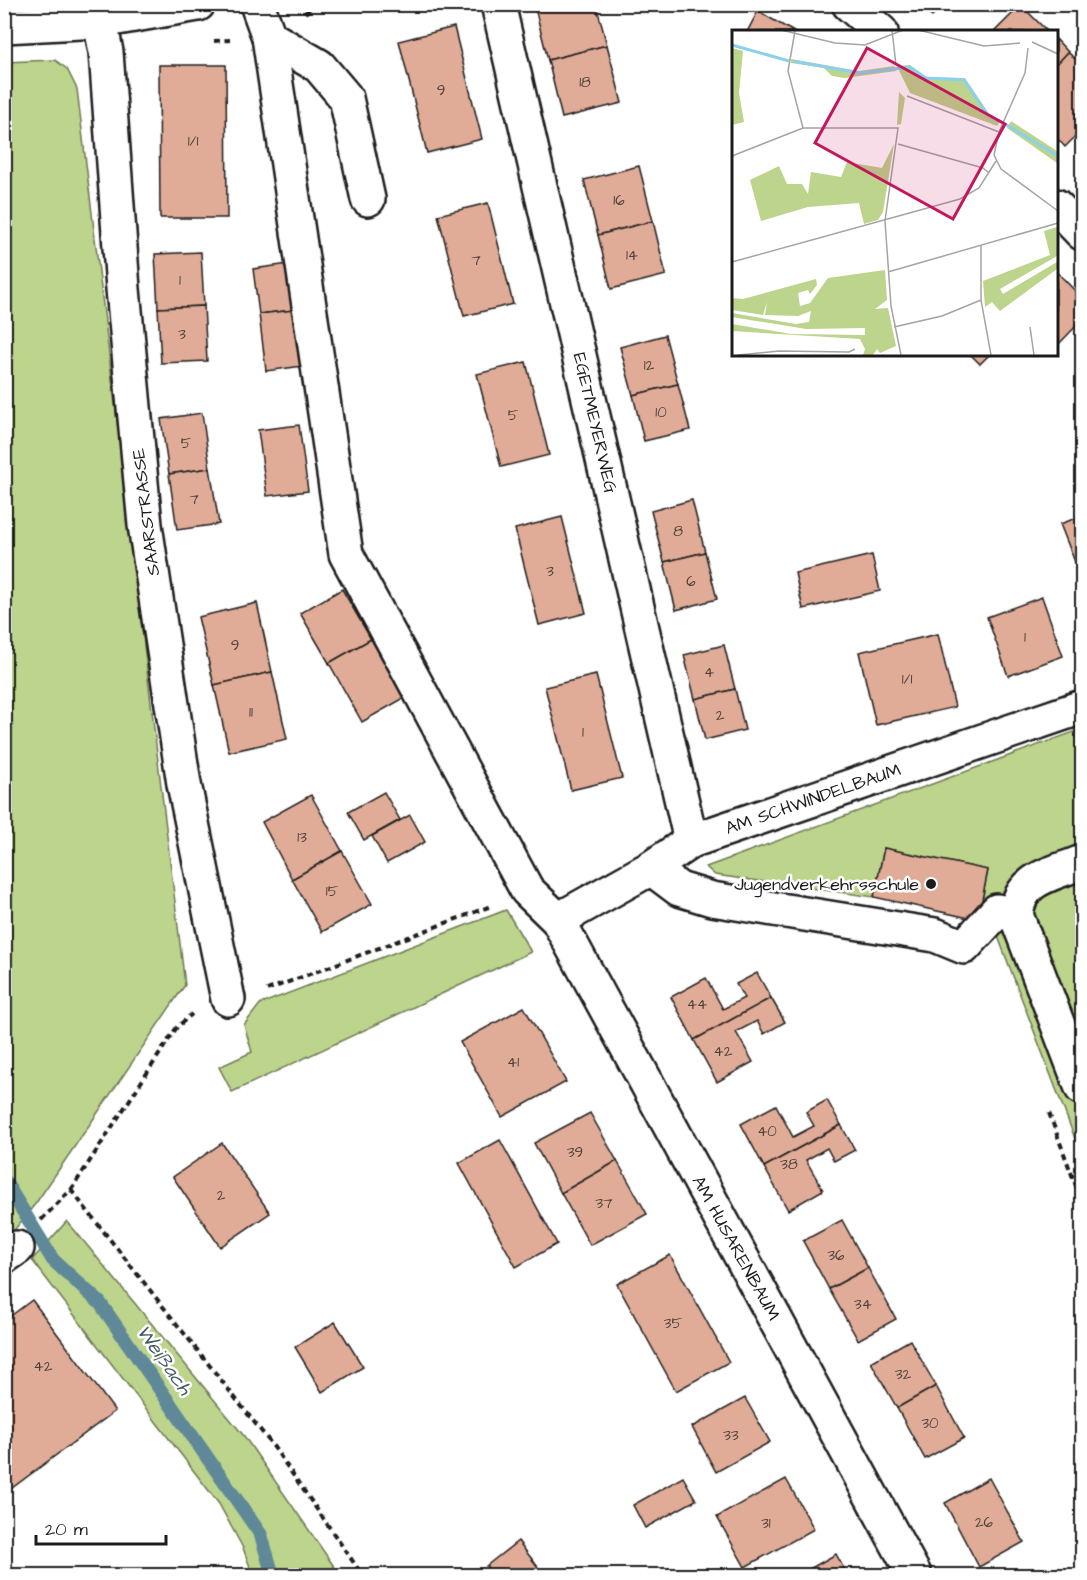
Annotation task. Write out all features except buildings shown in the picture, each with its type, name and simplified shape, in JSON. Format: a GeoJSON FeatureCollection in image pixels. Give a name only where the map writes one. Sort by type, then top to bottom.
{"type":"FeatureCollection","features":[{"type":"Feature","properties":{"kind":"street"},"geometry":{"type":"LineString","coordinates":[[4,26],[56,17],[100,21],[198,4]]}},
{"type":"Feature","properties":{"kind":"street","name":"AM HUSARENBAUM"},"geometry":{"type":"LineString","coordinates":[[257,4],[269,37],[345,554],[527,890],[558,920],[915,1575]]}},
{"type":"Feature","properties":{"kind":"street","name":"EGETMEYERWEG"},"geometry":{"type":"LineString","coordinates":[[498,4],[691,841]]}},
{"type":"Feature","properties":{"kind":"street"},"geometry":{"type":"LineString","coordinates":[[849,4],[879,30]]}},
{"type":"Feature","properties":{"kind":"street","name":"SAARSTRASSE"},"geometry":{"type":"LineString","coordinates":[[100,21],[106,52],[123,289],[145,525],[184,784],[228,999]]}},
{"type":"Feature","properties":{"kind":"street"},"geometry":{"type":"LineString","coordinates":[[269,37],[319,66],[346,98],[368,199]]}},
{"type":"Feature","properties":{"kind":"street"},"geometry":{"type":"LineString","coordinates":[[1057,207],[1083,232]]}},
{"type":"Feature","properties":{"kind":"street","name":"AM SCHWINDELBAUM"},"geometry":{"type":"LineString","coordinates":[[558,920],[651,868],[691,841],[1083,707]]}},
{"type":"Feature","properties":{"kind":"street"},"geometry":{"type":"LineString","coordinates":[[1081,1080],[1016,915],[1018,898],[1026,886],[1083,862]]}},
{"type":"Feature","properties":{"kind":"street"},"geometry":{"type":"LineString","coordinates":[[651,868],[679,889],[712,899],[935,935],[964,947],[997,911],[1016,915]]}},
{"type":"Feature","properties":{"kind":"path"},"geometry":{"type":"LineString","coordinates":[[49,1211],[71,1190],[177,1027],[197,1010],[228,999],[257,994],[502,902],[527,890]]}},
{"type":"Feature","properties":{"kind":"path"},"geometry":{"type":"LineString","coordinates":[[71,1190],[273,1446],[363,1575]]}},
{"type":"Feature","properties":{"kind":"green space"},"geometry":{"type":"Polygon","coordinates":[[[55,60],[67,69],[77,89],[185,985],[36,1203],[11,1234],[4,1223],[4,62],[55,60]]]}},
{"type":"Feature","properties":{"kind":"green space"},"geometry":{"type":"Polygon","coordinates":[[[1082,729],[1082,1157],[997,934],[978,920],[988,870],[884,848],[874,897],[715,875],[706,867],[1082,729]]]}},
{"type":"Feature","properties":{"kind":"green space"},"geometry":{"type":"Polygon","coordinates":[[[506,910],[531,952],[232,1092],[219,1067],[252,1052],[244,1025],[260,1004],[506,910]]]}},
{"type":"Feature","properties":{"kind":"green space"},"geometry":{"type":"Polygon","coordinates":[[[67,1221],[244,1436],[340,1575],[253,1575],[243,1548],[219,1504],[32,1260],[67,1221]]]}},
{"type":"Feature","properties":{"kind":"waterway","name":"Weißach"},"geometry":{"type":"LineString","coordinates":[[4,1180],[53,1260],[100,1303],[261,1535],[273,1576]]}},
{"type":"Feature","properties":{"kind":"place","name":"Jugendverkehrsschule"},"geometry":{"type":"Point","coordinates":[931,884]}}]}
